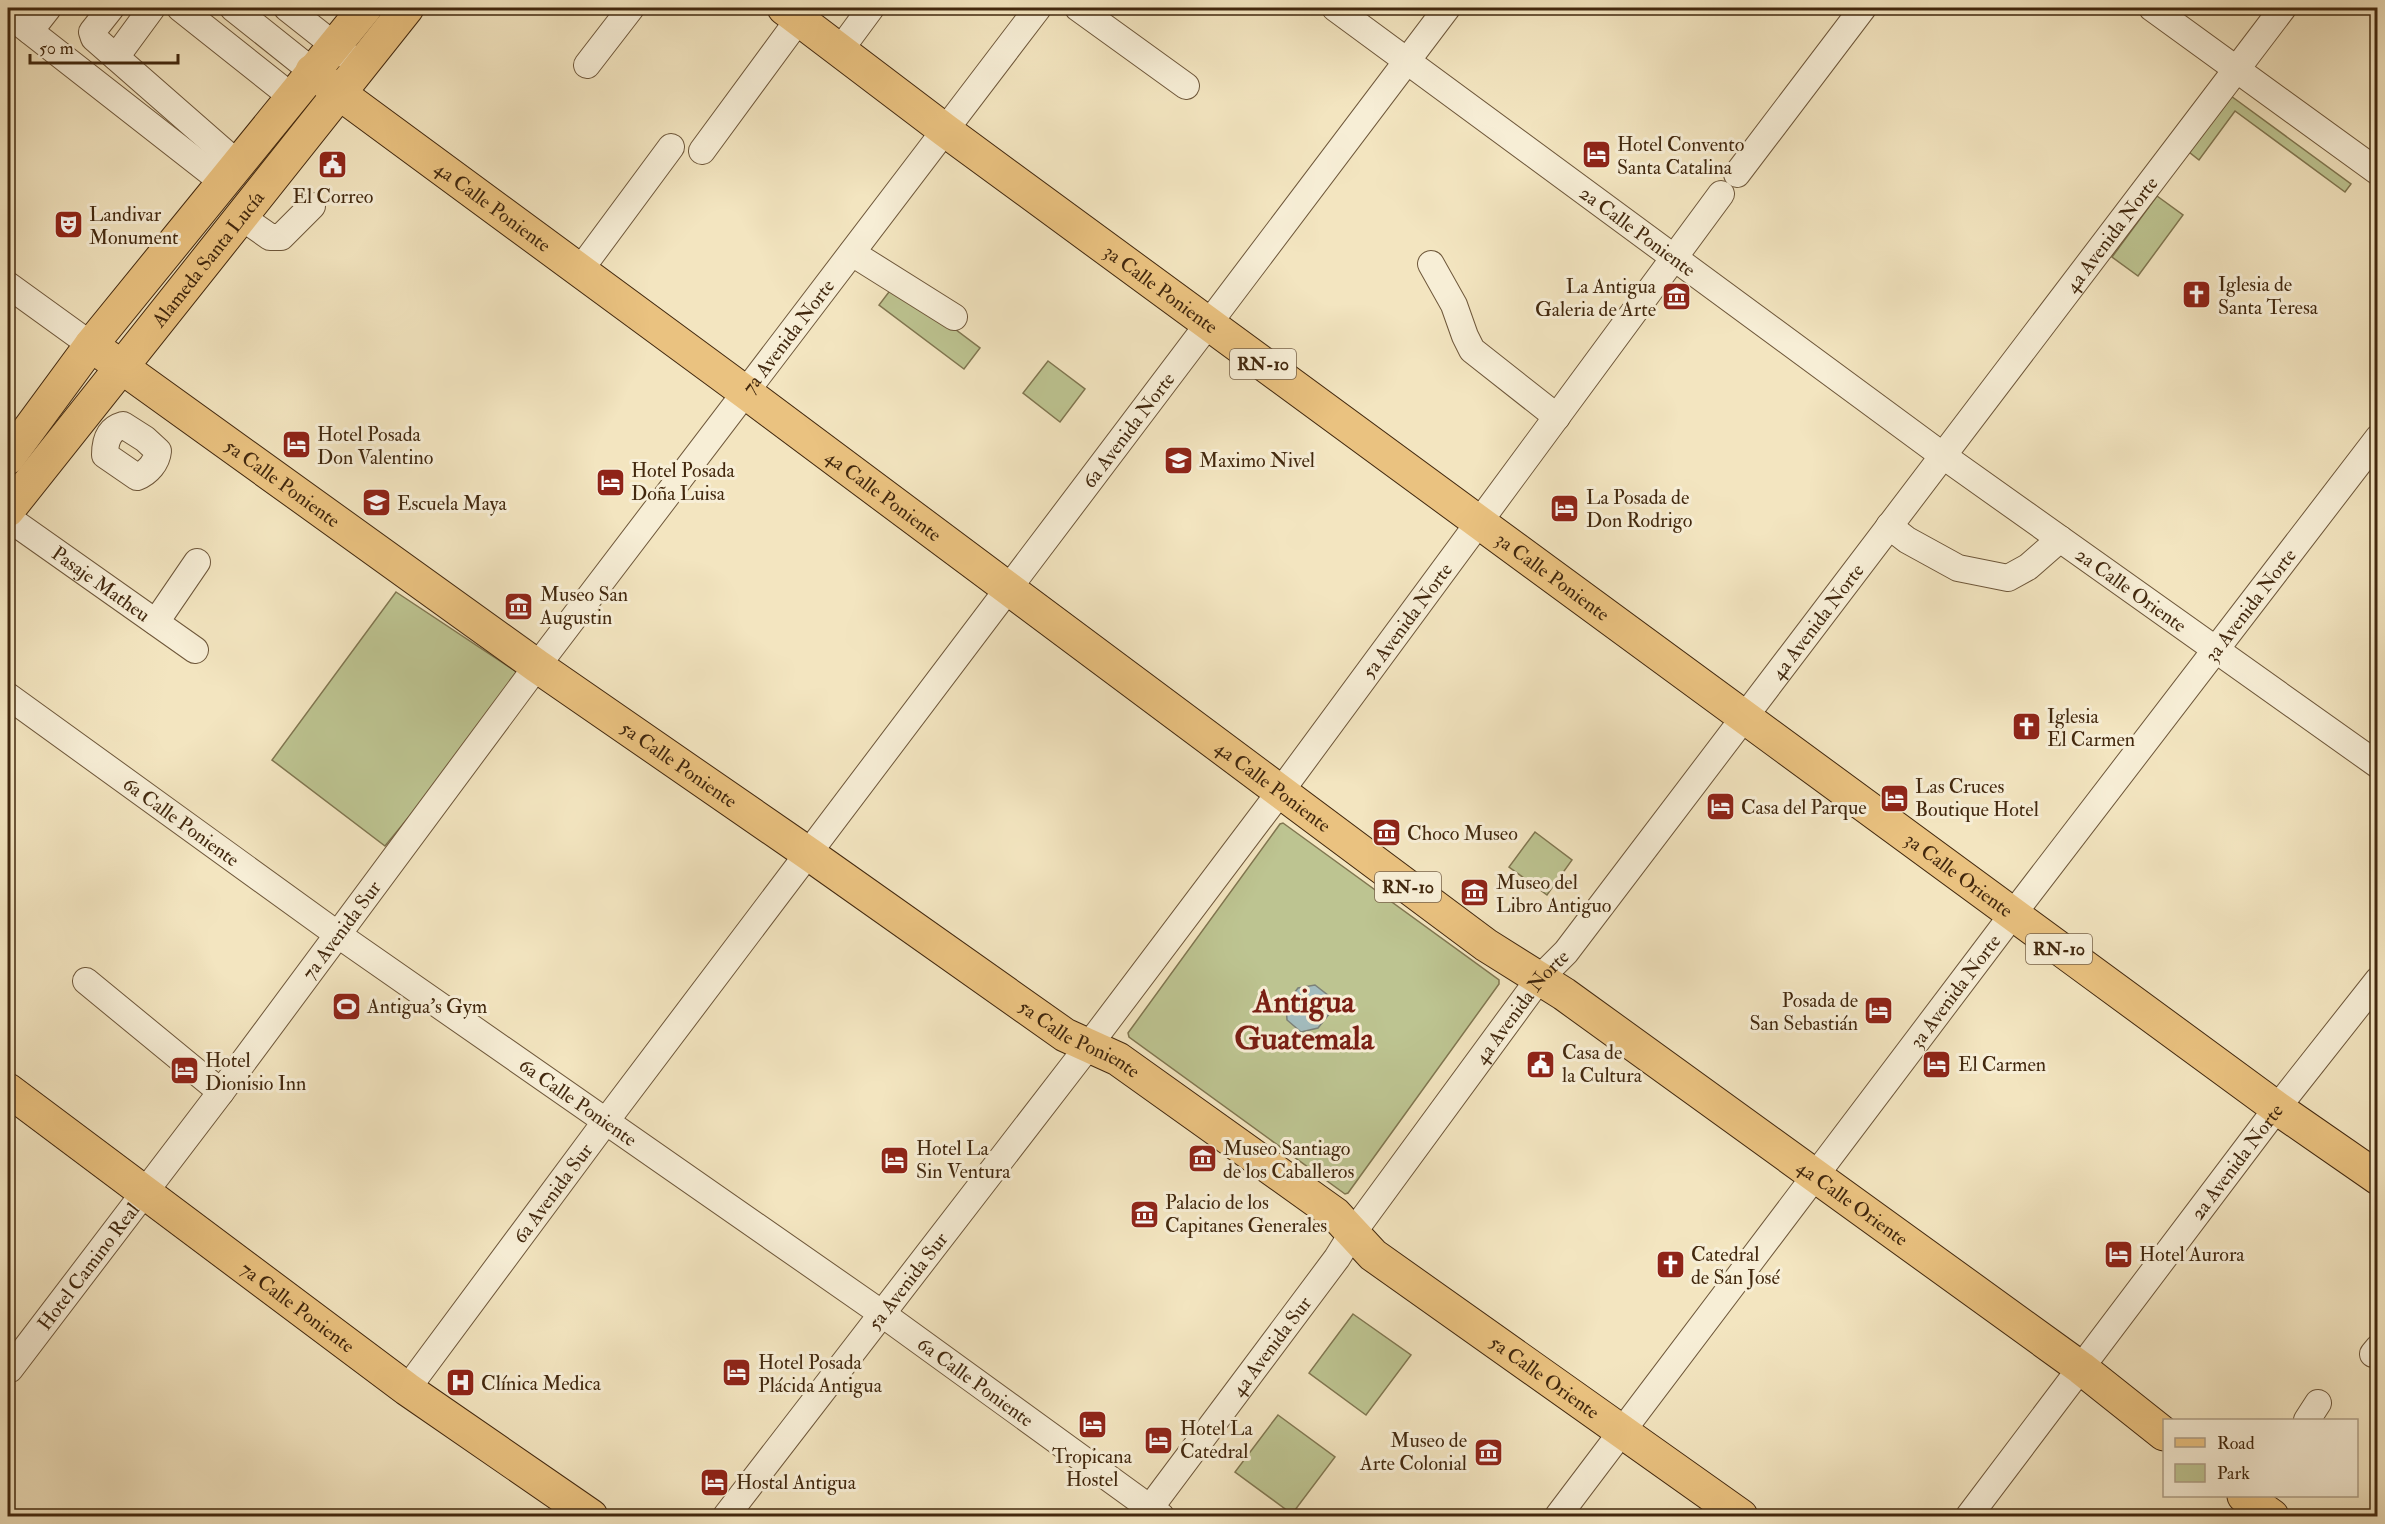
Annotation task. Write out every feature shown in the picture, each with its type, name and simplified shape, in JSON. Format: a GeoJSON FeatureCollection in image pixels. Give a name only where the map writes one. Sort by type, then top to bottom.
{"type":"FeatureCollection","features":[{"type":"Feature","properties":{"kind":"main road","name":"Alameda Santa Lucía"},"geometry":{"type":"LineString","coordinates":[[8,458],[91,345],[365,8]]}},
{"type":"Feature","properties":{"kind":"main road","name":"Alameda Santa Lucía"},"geometry":{"type":"LineString","coordinates":[[8,510],[407,8]]}},
{"type":"Feature","properties":{"kind":"main road","name":"3a Calle Poniente"},"geometry":{"type":"LineString","coordinates":[[792,13],[946,130],[1744,716]]}},
{"type":"Feature","properties":{"kind":"main road","name":"4a Calle Poniente"},"geometry":{"type":"LineString","coordinates":[[312,71],[1486,945],[1539,979]]}},
{"type":"Feature","properties":{"kind":"main road","name":"5a Calle Poniente"},"geometry":{"type":"LineString","coordinates":[[91,345],[537,666],[1065,1035],[1118,1059],[1335,1214],[1352,1234]]}},
{"type":"Feature","properties":{"kind":"main road","name":"3a Calle Oriente"},"geometry":{"type":"LineString","coordinates":[[1744,716],[2277,1108],[2378,1178]]}},
{"type":"Feature","properties":{"kind":"main road","name":"4a Calle Oriente"},"geometry":{"type":"LineString","coordinates":[[1539,979],[1564,994],[2081,1368],[2163,1433]]}},
{"type":"Feature","properties":{"kind":"main road","name":"7a Calle Poniente"},"geometry":{"type":"LineString","coordinates":[[8,1090],[407,1389],[591,1516]]}},
{"type":"Feature","properties":{"kind":"main road","name":"5a Calle Oriente"},"geometry":{"type":"LineString","coordinates":[[1352,1234],[1373,1255],[1741,1516]]}},
{"type":"Feature","properties":{"kind":"street"},"geometry":{"type":"LineString","coordinates":[[30,31],[48,8]]}},
{"type":"Feature","properties":{"kind":"street"},"geometry":{"type":"LineString","coordinates":[[111,8],[92,32],[93,35],[231,174]]}},
{"type":"Feature","properties":{"kind":"street"},"geometry":{"type":"LineString","coordinates":[[116,57],[152,8]]}},
{"type":"Feature","properties":{"kind":"street"},"geometry":{"type":"LineString","coordinates":[[180,8],[292,97]]}},
{"type":"Feature","properties":{"kind":"street","name":"4a Calle Poniente"},"geometry":{"type":"LineString","coordinates":[[233,8],[312,71]]}},
{"type":"Feature","properties":{"kind":"street"},"geometry":{"type":"LineString","coordinates":[[287,8],[361,66]]}},
{"type":"Feature","properties":{"kind":"street"},"geometry":{"type":"LineString","coordinates":[[587,65],[631,8]]}},
{"type":"Feature","properties":{"kind":"street"},"geometry":{"type":"LineString","coordinates":[[840,50],[871,8]]}},
{"type":"Feature","properties":{"kind":"street","name":"7a Avenida Norte"},"geometry":{"type":"LineString","coordinates":[[537,666],[1038,8]]}},
{"type":"Feature","properties":{"kind":"street"},"geometry":{"type":"LineString","coordinates":[[1078,8],[1186,86]]}},
{"type":"Feature","properties":{"kind":"street","name":"2a Calle Poniente"},"geometry":{"type":"LineString","coordinates":[[1335,8],[1942,455]]}},
{"type":"Feature","properties":{"kind":"street","name":"6a Avenida Norte"},"geometry":{"type":"LineString","coordinates":[[809,854],[1448,8]]}},
{"type":"Feature","properties":{"kind":"street"},"geometry":{"type":"LineString","coordinates":[[1737,174],[1863,8]]}},
{"type":"Feature","properties":{"kind":"street"},"geometry":{"type":"LineString","coordinates":[[2152,8],[2378,172]]}},
{"type":"Feature","properties":{"kind":"street","name":"4a Avenida Norte"},"geometry":{"type":"LineString","coordinates":[[1352,1234],[1539,979],[1566,952],[2283,8]]}},
{"type":"Feature","properties":{"kind":"street"},"geometry":{"type":"LineString","coordinates":[[702,151],[792,13]]}},
{"type":"Feature","properties":{"kind":"street"},"geometry":{"type":"LineString","coordinates":[[8,14],[231,174]]}},
{"type":"Feature","properties":{"kind":"street"},"geometry":{"type":"LineString","coordinates":[[580,270],[671,147]]}},
{"type":"Feature","properties":{"kind":"street","name":"5a Avenida Norte"},"geometry":{"type":"LineString","coordinates":[[1089,1045],[1280,791],[1721,194]]}},
{"type":"Feature","properties":{"kind":"street"},"geometry":{"type":"LineString","coordinates":[[240,216],[270,237],[281,237],[312,206]]}},
{"type":"Feature","properties":{"kind":"street"},"geometry":{"type":"LineString","coordinates":[[852,253],[954,317]]}},
{"type":"Feature","properties":{"kind":"street"},"geometry":{"type":"LineString","coordinates":[[1431,264],[1454,305],[1472,350],[1557,417]]}},
{"type":"Feature","properties":{"kind":"street","name":"5a Calle Poniente"},"geometry":{"type":"LineString","coordinates":[[8,285],[91,345]]}},
{"type":"Feature","properties":{"kind":"street"},"geometry":{"type":"LineString","coordinates":[[79,419],[106,440]]}},
{"type":"Feature","properties":{"kind":"street","name":"3a Avenida Norte"},"geometry":{"type":"LineString","coordinates":[[1558,1516],[2013,914],[2378,438]]}},
{"type":"Feature","properties":{"kind":"street","name":"2a Calle Oriente"},"geometry":{"type":"LineString","coordinates":[[1942,455],[2378,765]]}},
{"type":"Feature","properties":{"kind":"street","name":"Pasaje Matheu"},"geometry":{"type":"LineString","coordinates":[[8,518],[195,650]]}},
{"type":"Feature","properties":{"kind":"street"},"geometry":{"type":"LineString","coordinates":[[1889,525],[1907,540],[1958,568],[2008,578],[2028,567],[2060,539]]}},
{"type":"Feature","properties":{"kind":"street"},"geometry":{"type":"LineString","coordinates":[[156,622],[197,562]]}},
{"type":"Feature","properties":{"kind":"street","name":"7a Avenida Sur"},"geometry":{"type":"LineString","coordinates":[[144,1191],[537,666]]}},
{"type":"Feature","properties":{"kind":"street","name":"6a Calle Poniente"},"geometry":{"type":"LineString","coordinates":[[8,696],[337,934],[881,1313],[1151,1514]]}},
{"type":"Feature","properties":{"kind":"street","name":"6a Avenida Sur"},"geometry":{"type":"LineString","coordinates":[[407,1389],[606,1121],[809,854]]}},
{"type":"Feature","properties":{"kind":"street","name":"2a Avenida Norte"},"geometry":{"type":"LineString","coordinates":[[1968,1516],[2277,1108],[2378,980]]}},
{"type":"Feature","properties":{"kind":"street"},"geometry":{"type":"LineString","coordinates":[[86,981],[220,1092]]}},
{"type":"Feature","properties":{"kind":"street","name":"5a Avenida Sur"},"geometry":{"type":"LineString","coordinates":[[726,1516],[1089,1045]]}},
{"type":"Feature","properties":{"kind":"street","name":"Hotel Camino Real"},"geometry":{"type":"LineString","coordinates":[[10,1369],[144,1191]]}},
{"type":"Feature","properties":{"kind":"street","name":"4a Avenida Sur"},"geometry":{"type":"LineString","coordinates":[[1151,1514],[1337,1258],[1352,1234]]}},
{"type":"Feature","properties":{"kind":"green space"},"geometry":{"type":"Polygon","coordinates":[[[2231,96],[2351,184],[2345,192],[2235,111],[2199,160],[2189,152],[2231,96]]]}},
{"type":"Feature","properties":{"kind":"green space"},"geometry":{"type":"Polygon","coordinates":[[[2157,196],[2183,215],[2138,276],[2112,257],[2157,196]]]}},
{"type":"Feature","properties":{"kind":"green space"},"geometry":{"type":"Polygon","coordinates":[[[895,284],[980,348],[964,369],[879,305],[895,284]]]}},
{"type":"Feature","properties":{"kind":"green space"},"geometry":{"type":"Polygon","coordinates":[[[1048,361],[1085,389],[1060,422],[1023,393],[1048,361]]]}},
{"type":"Feature","properties":{"kind":"green space"},"geometry":{"type":"Polygon","coordinates":[[[396,592],[518,673],[435,785],[385,846],[272,760],[396,592]]]}},
{"type":"Feature","properties":{"kind":"green space"},"geometry":{"type":"Polygon","coordinates":[[[1283,823],[1499,980],[1499,984],[1348,1193],[1345,1194],[1129,1037],[1128,1033],[1280,824],[1283,823]]]}},
{"type":"Feature","properties":{"kind":"green space"},"geometry":{"type":"Polygon","coordinates":[[[1535,832],[1572,860],[1547,895],[1509,867],[1535,832]]]}},
{"type":"Feature","properties":{"kind":"green space"},"geometry":{"type":"Polygon","coordinates":[[[1353,1314],[1411,1355],[1366,1415],[1309,1373],[1353,1314]]]}},
{"type":"Feature","properties":{"kind":"green space"},"geometry":{"type":"Polygon","coordinates":[[[1278,1415],[1335,1457],[1292,1514],[1235,1472],[1278,1415]]]}},
{"type":"Feature","properties":{"kind":"water"},"geometry":{"type":"Polygon","coordinates":[[[1315,985],[1329,996],[1330,1013],[1318,1028],[1301,1032],[1287,1020],[1286,1004],[1298,988],[1315,985]]]}},
{"type":"Feature","properties":{"kind":"place","name":"Hotel Convento Santa Catalina"},"geometry":{"type":"Point","coordinates":[1596,155]}},
{"type":"Feature","properties":{"kind":"place","name":"El Correo"},"geometry":{"type":"Point","coordinates":[333,165]}},
{"type":"Feature","properties":{"kind":"place","name":"Landivar Monument"},"geometry":{"type":"Point","coordinates":[68,225]}},
{"type":"Feature","properties":{"kind":"place","name":"Iglesia de Santa Teresa"},"geometry":{"type":"Point","coordinates":[2197,295]}},
{"type":"Feature","properties":{"kind":"place","name":"La Antigua Galeria de Arte"},"geometry":{"type":"Point","coordinates":[1677,297]}},
{"type":"Feature","properties":{"kind":"place","name":"Hotel Posada Don Valentino"},"geometry":{"type":"Point","coordinates":[296,445]}},
{"type":"Feature","properties":{"kind":"place","name":"Maximo Nivel"},"geometry":{"type":"Point","coordinates":[1178,460]}},
{"type":"Feature","properties":{"kind":"place","name":"Hotel Posada Doña Luisa"},"geometry":{"type":"Point","coordinates":[610,482]}},
{"type":"Feature","properties":{"kind":"place","name":"Escuela Maya"},"geometry":{"type":"Point","coordinates":[376,503]}},
{"type":"Feature","properties":{"kind":"place","name":"La Posada de Don Rodrigo"},"geometry":{"type":"Point","coordinates":[1565,509]}},
{"type":"Feature","properties":{"kind":"place","name":"Museo San Augustin"},"geometry":{"type":"Point","coordinates":[519,606]}},
{"type":"Feature","properties":{"kind":"place","name":"Iglesia El Carmen"},"geometry":{"type":"Point","coordinates":[2026,727]}},
{"type":"Feature","properties":{"kind":"place","name":"Las Cruces Boutique Hotel"},"geometry":{"type":"Point","coordinates":[1894,798]}},
{"type":"Feature","properties":{"kind":"place","name":"Casa del Parque"},"geometry":{"type":"Point","coordinates":[1720,807]}},
{"type":"Feature","properties":{"kind":"place","name":"Choco Museo"},"geometry":{"type":"Point","coordinates":[1386,833]}},
{"type":"Feature","properties":{"kind":"place","name":"Museo del Libro Antiguo"},"geometry":{"type":"Point","coordinates":[1475,893]}},
{"type":"Feature","properties":{"kind":"place","name":"Antigua's Gym"},"geometry":{"type":"Point","coordinates":[346,1006]}},
{"type":"Feature","properties":{"kind":"place","name":"Posada de San Sebastián"},"geometry":{"type":"Point","coordinates":[1879,1011]}},
{"type":"Feature","properties":{"kind":"place","name":"Casa de la Cultura"},"geometry":{"type":"Point","coordinates":[1541,1064]}},
{"type":"Feature","properties":{"kind":"place","name":"El Carmen"},"geometry":{"type":"Point","coordinates":[1937,1064]}},
{"type":"Feature","properties":{"kind":"place","name":"Hotel Dionisio Inn"},"geometry":{"type":"Point","coordinates":[184,1071]}},
{"type":"Feature","properties":{"kind":"place","name":"Museo Santiago de los Caballeros"},"geometry":{"type":"Point","coordinates":[1202,1159]}},
{"type":"Feature","properties":{"kind":"place","name":"Hotel La Sin Ventura"},"geometry":{"type":"Point","coordinates":[895,1160]}},
{"type":"Feature","properties":{"kind":"place","name":"Palacio de los Capitanes Generales"},"geometry":{"type":"Point","coordinates":[1144,1214]}},
{"type":"Feature","properties":{"kind":"place","name":"Hotel Aurora"},"geometry":{"type":"Point","coordinates":[2118,1254]}},
{"type":"Feature","properties":{"kind":"place","name":"Catedral de San José"},"geometry":{"type":"Point","coordinates":[1670,1265]}},
{"type":"Feature","properties":{"kind":"place","name":"Hotel Posada Plácida Antigua"},"geometry":{"type":"Point","coordinates":[737,1373]}},
{"type":"Feature","properties":{"kind":"place","name":"Clínica Medica"},"geometry":{"type":"Point","coordinates":[460,1383]}},
{"type":"Feature","properties":{"kind":"place","name":"Tropicana Hostel"},"geometry":{"type":"Point","coordinates":[1092,1425]}},
{"type":"Feature","properties":{"kind":"place","name":"Hotel La Catedral"},"geometry":{"type":"Point","coordinates":[1159,1440]}},
{"type":"Feature","properties":{"kind":"place","name":"Museo de Arte Colonial"},"geometry":{"type":"Point","coordinates":[1488,1452]}},
{"type":"Feature","properties":{"kind":"place","name":"Hostal Antigua"},"geometry":{"type":"Point","coordinates":[715,1482]}},
{"type":"Feature","properties":{"kind":"district","name":"Antigua Guatemala"},"geometry":{"type":"Point","coordinates":[1304,1020]}}]}
